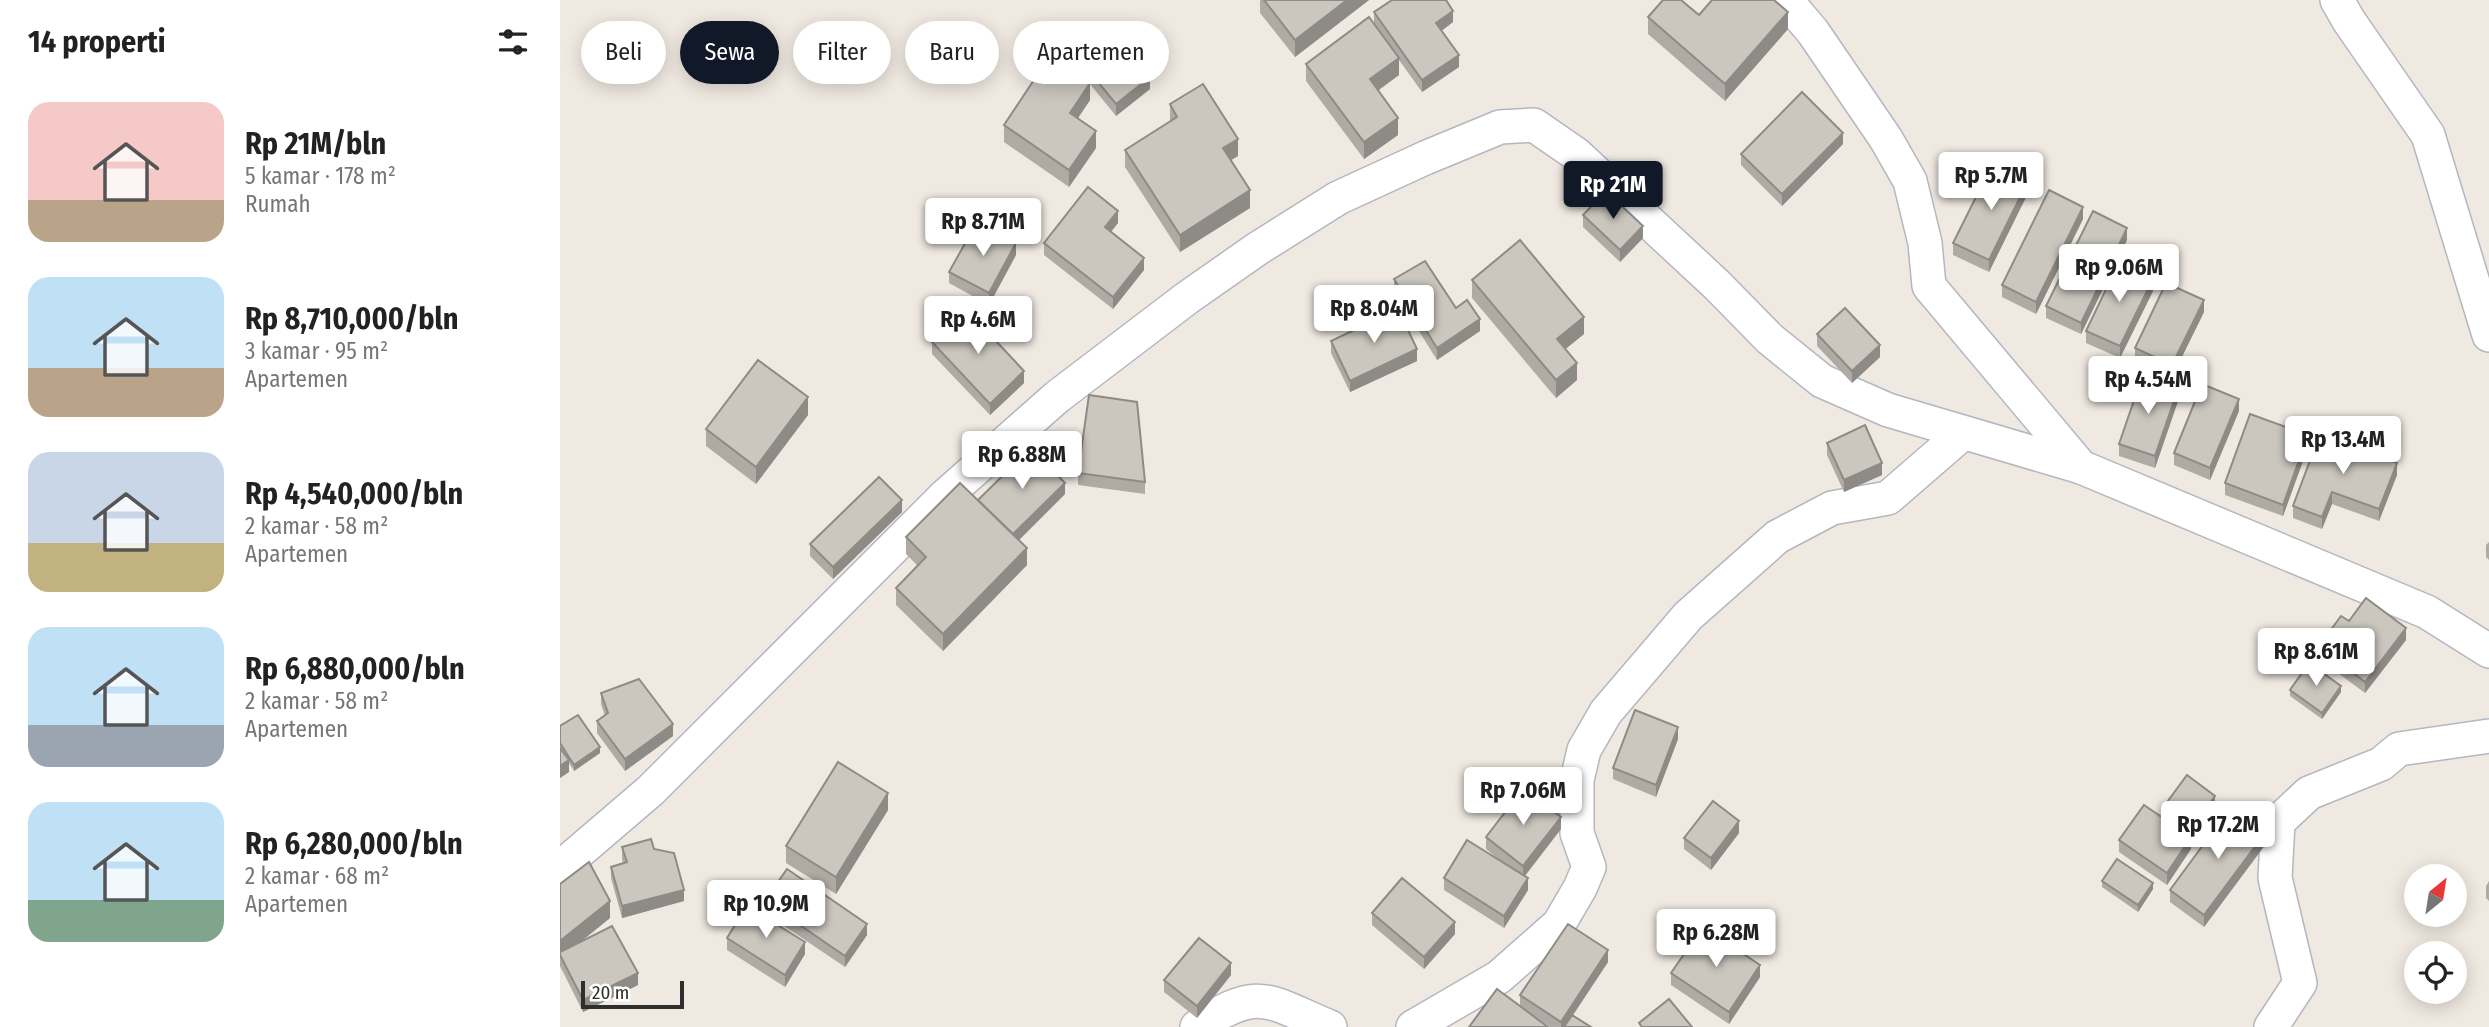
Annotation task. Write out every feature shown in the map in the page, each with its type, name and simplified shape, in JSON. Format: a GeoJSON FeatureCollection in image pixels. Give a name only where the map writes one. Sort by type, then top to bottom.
{"type":"FeatureCollection","features":[{"type":"Feature","properties":{"kind":"street"},"geometry":{"type":"LineString","coordinates":[[1786,0],[1814,32],[1886,139],[1910,181],[1924,243],[1929,286],[2081,467]]}},
{"type":"Feature","properties":{"kind":"street"},"geometry":{"type":"LineString","coordinates":[[2337,0],[2428,135],[2489,335]]}},
{"type":"Feature","properties":{"kind":"street"},"geometry":{"type":"LineString","coordinates":[[560,868],[650,791],[946,495],[1057,397],[1187,298],[1257,249],[1338,198],[1500,127],[1534,125],[1576,154],[1717,285],[1770,339],[1822,381],[1888,410],[2081,467],[2427,612],[2489,651]]}},
{"type":"Feature","properties":{"kind":"street"},"geometry":{"type":"LineString","coordinates":[[1413,1027],[1499,977],[1559,924],[1589,867],[1577,833],[1577,780],[1584,750],[1606,712],[1688,616],[1777,537],[1832,508],[1888,498],[1963,433]]}},
{"type":"Feature","properties":{"kind":"street"},"geometry":{"type":"LineString","coordinates":[[2271,1027],[2300,983],[2275,878],[2277,822],[2309,793],[2381,764],[2399,749],[2489,736]]}},
{"type":"Feature","properties":{"kind":"street"},"geometry":{"type":"LineString","coordinates":[[1197,1027],[1232,1006],[1265,1001],[1285,1006],[1331,1027]]}},
{"type":"Feature","properties":{"kind":"building"},"geometry":{"type":"Polygon","coordinates":[[[1264,0],[1347,0],[1295,40],[1264,0]]]}},
{"type":"Feature","properties":{"kind":"building"},"geometry":{"type":"Polygon","coordinates":[[[1392,0],[1446,0],[1453,11],[1436,23],[1459,55],[1422,80],[1374,12],[1392,0]]]}},
{"type":"Feature","properties":{"kind":"building"},"geometry":{"type":"Polygon","coordinates":[[[1663,0],[1681,0],[1699,15],[1712,0],[1774,0],[1788,12],[1725,84],[1648,17],[1663,0]]]}},
{"type":"Feature","properties":{"kind":"building"},"geometry":{"type":"Polygon","coordinates":[[[1369,17],[1399,58],[1370,79],[1398,118],[1364,142],[1306,64],[1369,17]]]}},
{"type":"Feature","properties":{"kind":"building"},"geometry":{"type":"Polygon","coordinates":[[[1031,84],[1089,84],[1070,113],[1096,131],[1069,170],[1004,125],[1031,84]]]}},
{"type":"Feature","properties":{"kind":"building"},"geometry":{"type":"Polygon","coordinates":[[[1100,84],[1141,84],[1116,104],[1100,84]]]}},
{"type":"Feature","properties":{"kind":"building"},"geometry":{"type":"Polygon","coordinates":[[[1203,84],[1238,139],[1223,148],[1250,190],[1180,235],[1125,150],[1177,117],[1170,104],[1203,84]]]}},
{"type":"Feature","properties":{"kind":"building"},"geometry":{"type":"Polygon","coordinates":[[[1802,92],[1843,133],[1782,194],[1741,154],[1802,92]]]}},
{"type":"Feature","properties":{"kind":"building"},"geometry":{"type":"Polygon","coordinates":[[[1993,163],[2028,181],[1989,260],[1953,243],[1993,163]]]}},
{"type":"Feature","properties":{"kind":"building"},"geometry":{"type":"Polygon","coordinates":[[[1088,187],[1118,211],[1105,227],[1144,258],[1113,297],[1044,243],[1088,187]]]}},
{"type":"Feature","properties":{"kind":"building"},"geometry":{"type":"Polygon","coordinates":[[[2049,190],[2083,207],[2036,302],[2002,285],[2049,190]]]}},
{"type":"Feature","properties":{"kind":"building"},"geometry":{"type":"Polygon","coordinates":[[[1606,191],[1643,226],[1620,250],[1583,215],[1606,191]]]}},
{"type":"Feature","properties":{"kind":"building"},"geometry":{"type":"Polygon","coordinates":[[[2093,211],[2127,228],[2081,323],[2046,306],[2093,211]]]}},
{"type":"Feature","properties":{"kind":"building"},"geometry":{"type":"Polygon","coordinates":[[[977,222],[1016,243],[989,293],[949,272],[977,222]]]}},
{"type":"Feature","properties":{"kind":"building"},"geometry":{"type":"Polygon","coordinates":[[[1520,240],[1584,317],[1557,339],[1577,363],[1556,380],[1472,280],[1520,240]]]}},
{"type":"Feature","properties":{"kind":"building"},"geometry":{"type":"Polygon","coordinates":[[[1425,261],[1456,308],[1467,300],[1480,319],[1437,348],[1394,279],[1425,261]]]}},
{"type":"Feature","properties":{"kind":"building"},"geometry":{"type":"Polygon","coordinates":[[[2119,262],[2153,279],[2120,346],[2086,331],[2119,262]]]}},
{"type":"Feature","properties":{"kind":"building"},"geometry":{"type":"Polygon","coordinates":[[[2166,283],[2204,300],[2172,365],[2135,348],[2166,283]]]}},
{"type":"Feature","properties":{"kind":"building"},"geometry":{"type":"Polygon","coordinates":[[[1845,308],[1880,345],[1852,371],[1817,334],[1845,308]]]}},
{"type":"Feature","properties":{"kind":"building"},"geometry":{"type":"Polygon","coordinates":[[[966,309],[1024,371],[990,404],[932,342],[966,309]]]}},
{"type":"Feature","properties":{"kind":"building"},"geometry":{"type":"Polygon","coordinates":[[[1398,309],[1417,349],[1350,381],[1331,341],[1398,309]]]}},
{"type":"Feature","properties":{"kind":"building"},"geometry":{"type":"Polygon","coordinates":[[[758,360],[808,397],[756,467],[706,429],[758,360]]]}},
{"type":"Feature","properties":{"kind":"building"},"geometry":{"type":"Polygon","coordinates":[[[2142,377],[2178,389],[2155,456],[2119,444],[2142,377]]]}},
{"type":"Feature","properties":{"kind":"building"},"geometry":{"type":"Polygon","coordinates":[[[2202,384],[2239,399],[2210,468],[2174,453],[2202,384]]]}},
{"type":"Feature","properties":{"kind":"building"},"geometry":{"type":"Polygon","coordinates":[[[1089,395],[1137,402],[1145,482],[1078,473],[1089,395]]]}},
{"type":"Feature","properties":{"kind":"building"},"geometry":{"type":"Polygon","coordinates":[[[2250,414],[2308,435],[2283,505],[2225,483],[2250,414]]]}},
{"type":"Feature","properties":{"kind":"building"},"geometry":{"type":"Polygon","coordinates":[[[1865,425],[1882,463],[1844,480],[1827,443],[1865,425]]]}},
{"type":"Feature","properties":{"kind":"building"},"geometry":{"type":"Polygon","coordinates":[[[2320,434],[2397,463],[2379,509],[2332,492],[2322,517],[2293,506],[2320,434]]]}},
{"type":"Feature","properties":{"kind":"building"},"geometry":{"type":"Polygon","coordinates":[[[1031,448],[1065,483],[1013,534],[978,500],[1031,448]]]}},
{"type":"Feature","properties":{"kind":"building"},"geometry":{"type":"Polygon","coordinates":[[[879,477],[902,500],[833,567],[810,544],[879,477]]]}},
{"type":"Feature","properties":{"kind":"building"},"geometry":{"type":"Polygon","coordinates":[[[960,483],[1027,548],[943,634],[896,588],[926,557],[906,537],[960,483]]]}},
{"type":"Feature","properties":{"kind":"building"},"geometry":{"type":"Polygon","coordinates":[[[2366,598],[2406,628],[2365,682],[2338,661],[2350,646],[2330,631],[2341,616],[2349,621],[2366,598]]]}},
{"type":"Feature","properties":{"kind":"building"},"geometry":{"type":"Polygon","coordinates":[[[2309,663],[2341,686],[2322,713],[2290,690],[2309,663]]]}},
{"type":"Feature","properties":{"kind":"building"},"geometry":{"type":"Polygon","coordinates":[[[639,679],[673,724],[625,759],[597,721],[608,713],[601,693],[639,679]]]}},
{"type":"Feature","properties":{"kind":"building"},"geometry":{"type":"Polygon","coordinates":[[[1635,710],[1678,727],[1656,785],[1613,768],[1635,710]]]}},
{"type":"Feature","properties":{"kind":"building"},"geometry":{"type":"Polygon","coordinates":[[[578,715],[600,747],[574,765],[560,743],[560,726],[578,715]]]}},
{"type":"Feature","properties":{"kind":"building"},"geometry":{"type":"Polygon","coordinates":[[[560,748],[569,760],[560,766],[560,748]]]}},
{"type":"Feature","properties":{"kind":"building"},"geometry":{"type":"Polygon","coordinates":[[[838,762],[888,793],[836,877],[786,846],[838,762]]]}},
{"type":"Feature","properties":{"kind":"building"},"geometry":{"type":"Polygon","coordinates":[[[2187,775],[2215,796],[2190,830],[2162,809],[2187,775]]]}},
{"type":"Feature","properties":{"kind":"building"},"geometry":{"type":"Polygon","coordinates":[[[1523,789],[1561,817],[1523,866],[1486,837],[1523,789]]]}},
{"type":"Feature","properties":{"kind":"building"},"geometry":{"type":"Polygon","coordinates":[[[1713,801],[1739,821],[1711,858],[1684,838],[1713,801]]]}},
{"type":"Feature","properties":{"kind":"building"},"geometry":{"type":"Polygon","coordinates":[[[2144,805],[2191,837],[2167,873],[2119,840],[2144,805]]]}},
{"type":"Feature","properties":{"kind":"building"},"geometry":{"type":"Polygon","coordinates":[[[2231,807],[2265,833],[2204,915],[2170,890],[2231,807]]]}},
{"type":"Feature","properties":{"kind":"building"},"geometry":{"type":"Polygon","coordinates":[[[651,839],[654,849],[674,853],[684,890],[622,906],[611,867],[627,862],[622,847],[651,839]]]}},
{"type":"Feature","properties":{"kind":"building"},"geometry":{"type":"Polygon","coordinates":[[[1467,840],[1528,878],[1504,916],[1444,878],[1467,840]]]}},
{"type":"Feature","properties":{"kind":"building"},"geometry":{"type":"Polygon","coordinates":[[[2117,859],[2153,883],[2138,905],[2102,881],[2117,859]]]}},
{"type":"Feature","properties":{"kind":"building"},"geometry":{"type":"Polygon","coordinates":[[[589,862],[610,901],[560,941],[560,884],[589,862]]]}},
{"type":"Feature","properties":{"kind":"building"},"geometry":{"type":"Polygon","coordinates":[[[787,869],[867,924],[845,956],[765,901],[787,869]]]}},
{"type":"Feature","properties":{"kind":"building"},"geometry":{"type":"Polygon","coordinates":[[[1402,878],[1455,922],[1424,957],[1372,913],[1402,878]]]}},
{"type":"Feature","properties":{"kind":"building"},"geometry":{"type":"Polygon","coordinates":[[[747,906],[805,942],[785,975],[727,938],[747,906]]]}},
{"type":"Feature","properties":{"kind":"building"},"geometry":{"type":"Polygon","coordinates":[[[1568,924],[1608,950],[1561,1022],[1520,995],[1568,924]]]}},
{"type":"Feature","properties":{"kind":"building"},"geometry":{"type":"Polygon","coordinates":[[[612,926],[638,973],[583,1000],[560,952],[612,926]]]}},
{"type":"Feature","properties":{"kind":"building"},"geometry":{"type":"Polygon","coordinates":[[[1703,927],[1760,965],[1729,1012],[1671,973],[1703,927]]]}},
{"type":"Feature","properties":{"kind":"building"},"geometry":{"type":"Polygon","coordinates":[[[1199,938],[1231,963],[1197,1006],[1164,980],[1199,938]]]}},
{"type":"Feature","properties":{"kind":"building"},"geometry":{"type":"Polygon","coordinates":[[[1497,989],[1548,1027],[1469,1027],[1497,989]]]}},
{"type":"Feature","properties":{"kind":"building"},"geometry":{"type":"Polygon","coordinates":[[[1669,999],[1692,1027],[1642,1027],[1639,1023],[1669,999]]]}},
{"type":"Feature","properties":{"kind":"building"},"geometry":{"type":"Polygon","coordinates":[[[1572,1015],[1591,1027],[1564,1027],[1572,1015]]]}}]}
